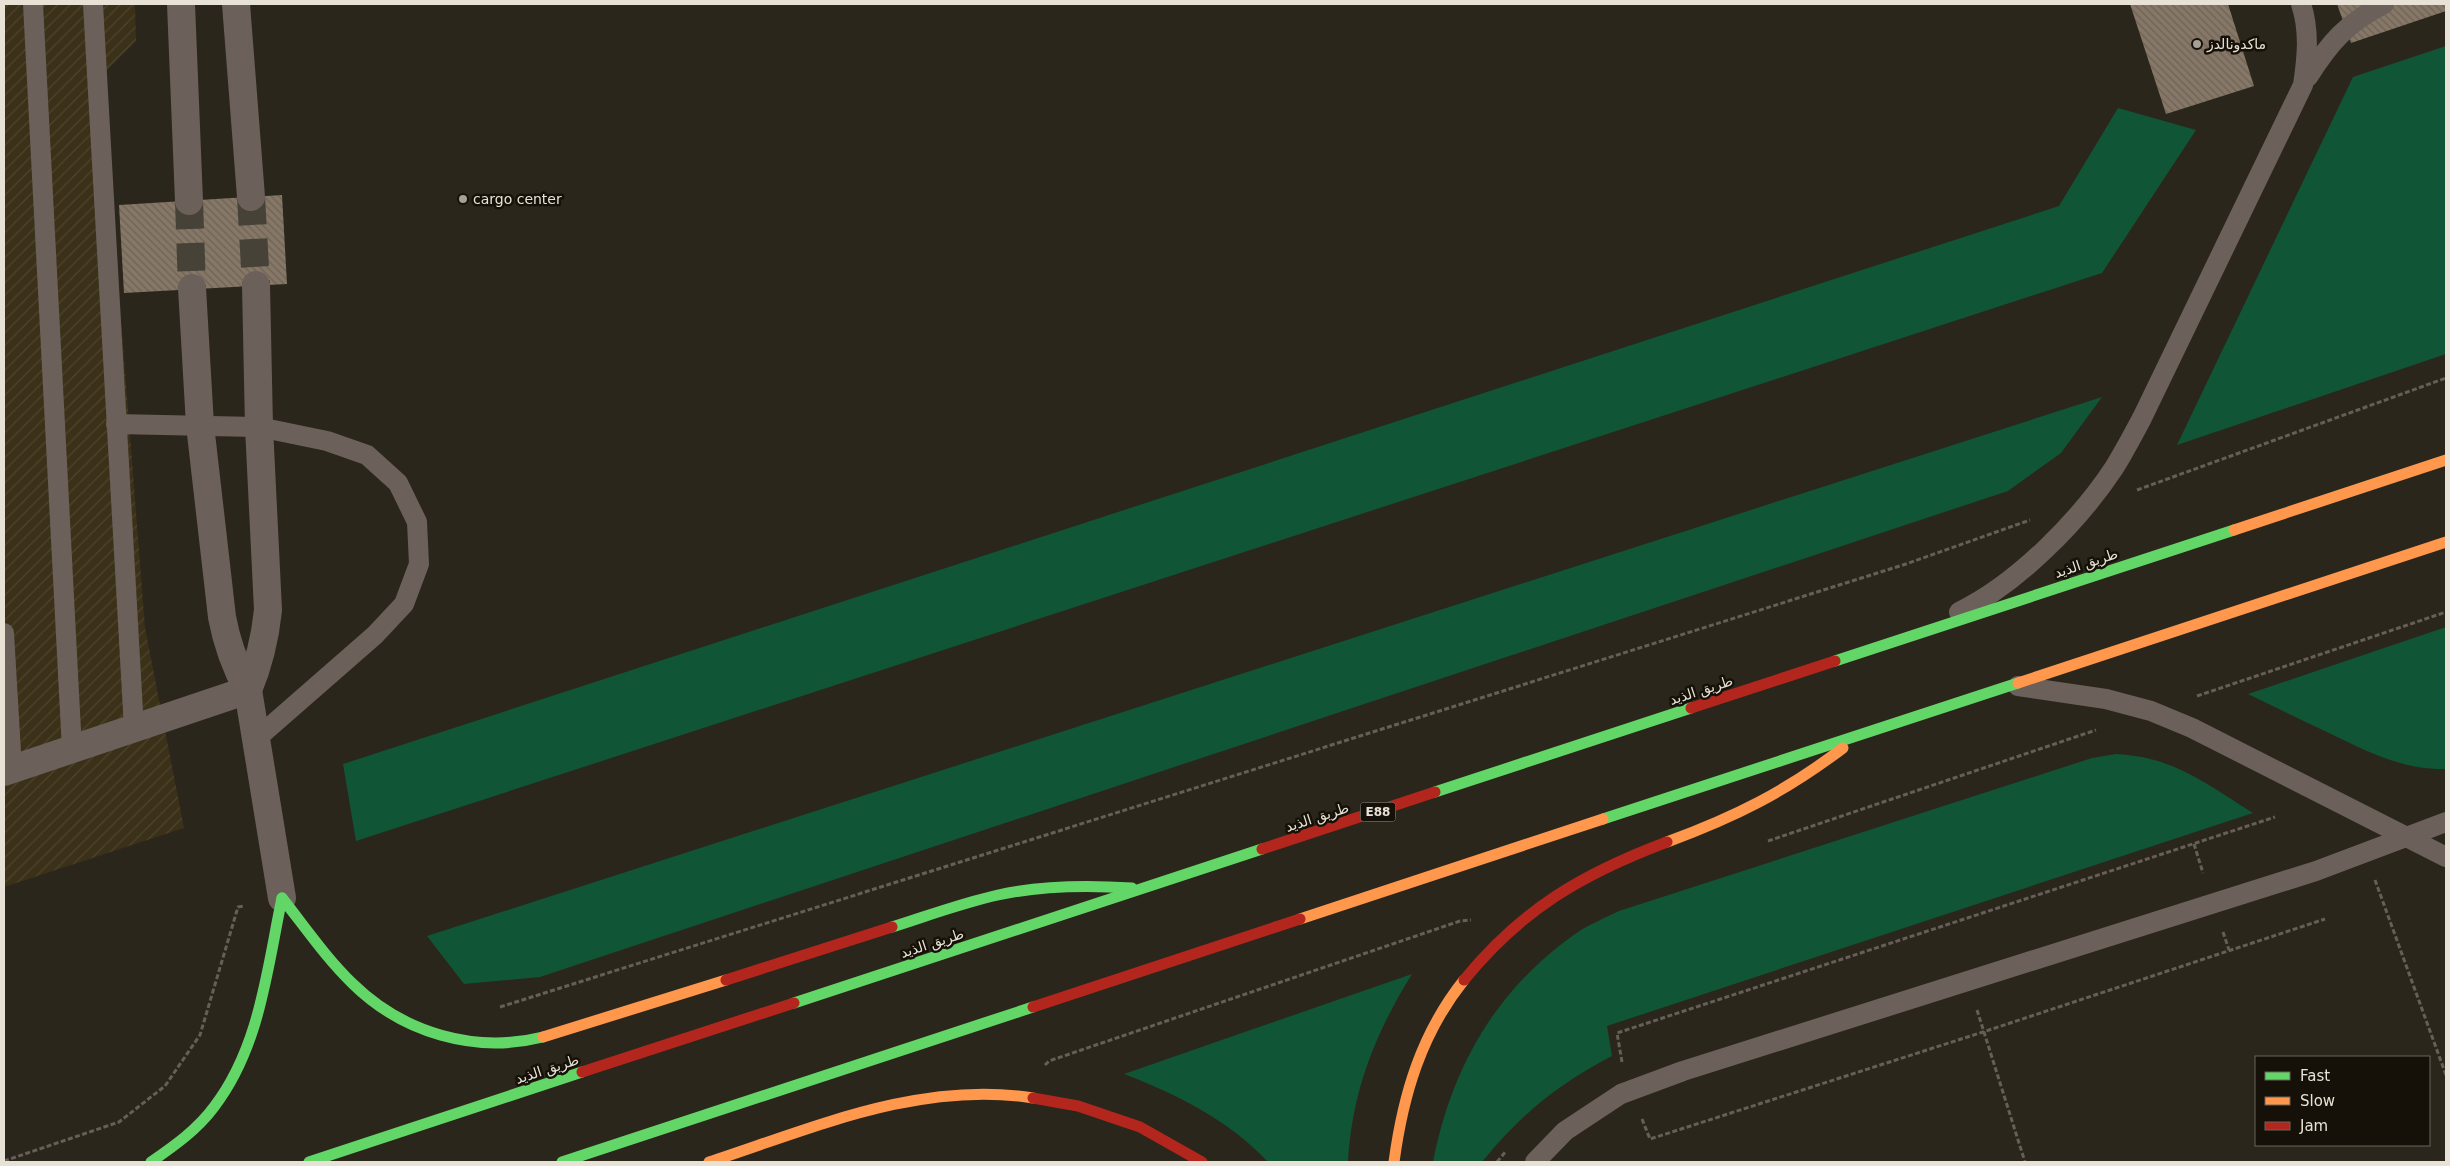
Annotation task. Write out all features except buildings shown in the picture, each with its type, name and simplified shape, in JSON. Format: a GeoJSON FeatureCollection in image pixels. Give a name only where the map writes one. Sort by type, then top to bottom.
{"type":"FeatureCollection","features":[{"type":"Feature","properties":{"kind":"highway","name":"طريق الذيد"},"geometry":{"type":"LineString","coordinates":[[309,1162],[2446,460]]}},
{"type":"Feature","properties":{"kind":"highway"},"geometry":{"type":"LineString","coordinates":[[562,1162],[2446,542]]}},
{"type":"Feature","properties":{"kind":"highway"},"geometry":{"type":"LineString","coordinates":[[1394,1162],[1403,1104],[1416,1062],[1435,1023],[1459,986],[1486,952],[1526,914],[1596,871],[1760,803],[1813,771],[1863,734]]}},
{"type":"Feature","properties":{"kind":"highway"},"geometry":{"type":"LineString","coordinates":[[282,898],[341,971],[366,996],[396,1017],[438,1034],[464,1041],[500,1044],[536,1039],[571,1029],[972,902],[1021,889],[1071,885],[1144,889]]}},
{"type":"Feature","properties":{"kind":"highway"},"geometry":{"type":"LineString","coordinates":[[151,1162],[185,1138],[214,1108],[238,1072],[253,1033],[282,898]]}},
{"type":"Feature","properties":{"kind":"highway"},"geometry":{"type":"LineString","coordinates":[[709,1162],[882,1106],[947,1095],[1013,1095],[1078,1106],[1140,1128],[1202,1162]]}},
{"type":"Feature","properties":{"kind":"street"},"geometry":{"type":"LineString","coordinates":[[181,4],[189,201]]}},
{"type":"Feature","properties":{"kind":"street"},"geometry":{"type":"LineString","coordinates":[[236,4],[251,197]]}},
{"type":"Feature","properties":{"kind":"street"},"geometry":{"type":"LineString","coordinates":[[8,771],[248,690],[259,665],[265,638],[268,610],[259,428],[256,286]]}},
{"type":"Feature","properties":{"kind":"street"},"geometry":{"type":"LineString","coordinates":[[192,288],[200,426],[227,643],[236,668],[248,690],[282,898]]}},
{"type":"Feature","properties":{"kind":"lane"},"geometry":{"type":"LineString","coordinates":[[33,4],[72,750]]}},
{"type":"Feature","properties":{"kind":"lane"},"geometry":{"type":"LineString","coordinates":[[93,4],[134,730]]}},
{"type":"Feature","properties":{"kind":"lane"},"geometry":{"type":"LineString","coordinates":[[2301,4],[2307,36],[2307,59],[2303,86]]}},
{"type":"Feature","properties":{"kind":"lane"},"geometry":{"type":"LineString","coordinates":[[1907,638],[1971,606],[2030,564],[2080,513],[2114,468],[2142,418],[2303,86],[2326,48],[2358,18],[2384,4]]}},
{"type":"Feature","properties":{"kind":"lane"},"geometry":{"type":"LineString","coordinates":[[116,424],[259,428],[327,440],[367,455],[398,483],[417,522],[419,564],[404,604],[375,636],[256,739]]}},
{"type":"Feature","properties":{"kind":"lane"},"geometry":{"type":"LineString","coordinates":[[4,633],[8,771]]}},
{"type":"Feature","properties":{"kind":"lane"},"geometry":{"type":"LineString","coordinates":[[2011,685],[2106,699],[2151,711],[2192,728],[2446,857]]}},
{"type":"Feature","properties":{"kind":"lane"},"geometry":{"type":"LineString","coordinates":[[1535,1162],[1566,1131],[1621,1094],[1683,1071],[2298,877],[2366,854],[2446,822]]}},
{"type":"Feature","properties":{"kind":"path"},"geometry":{"type":"LineString","coordinates":[[2134,492],[2446,378]]}},
{"type":"Feature","properties":{"kind":"path"},"geometry":{"type":"LineString","coordinates":[[494,1009],[1896,567],[2024,521],[2080,513]]}},
{"type":"Feature","properties":{"kind":"path"},"geometry":{"type":"LineString","coordinates":[[1623,1066],[1617,1033],[2275,817]]}},
{"type":"Feature","properties":{"kind":"path"},"geometry":{"type":"LineString","coordinates":[[2366,854],[2446,1075]]}},
{"type":"Feature","properties":{"kind":"path"},"geometry":{"type":"LineString","coordinates":[[4,1161],[119,1122],[165,1086],[200,1035],[238,907],[282,898]]}},
{"type":"Feature","properties":{"kind":"path"},"geometry":{"type":"LineString","coordinates":[[1641,1115],[1650,1139],[1984,1032],[2325,918]]}},
{"type":"Feature","properties":{"kind":"path"},"geometry":{"type":"LineString","coordinates":[[1967,981],[2025,1162]]}},
{"type":"Feature","properties":{"kind":"path"},"geometry":{"type":"LineString","coordinates":[[1497,1162],[1511,1145]]}},
{"type":"Feature","properties":{"kind":"shaded area"},"geometry":{"type":"Polygon","coordinates":[[[4,4],[135,4],[136,41],[102,75],[145,628],[184,828],[4,887],[4,4]]]}},
{"type":"Feature","properties":{"kind":"green space"},"geometry":{"type":"Polygon","coordinates":[[[2446,46],[2446,354],[2177,445],[2353,77],[2446,46]]]}},
{"type":"Feature","properties":{"kind":"green space"},"geometry":{"type":"Polygon","coordinates":[[[2118,108],[2196,130],[2102,273],[356,841],[343,764],[2059,206],[2118,108]]]}},
{"type":"Feature","properties":{"kind":"green space"},"geometry":{"type":"Polygon","coordinates":[[[2102,397],[2061,453],[2008,491],[540,977],[464,984],[427,936],[2102,397]]]}},
{"type":"Feature","properties":{"kind":"green space"},"geometry":{"type":"Polygon","coordinates":[[[2446,627],[2446,769],[2414,766],[2385,758],[2248,694],[2446,627]]]}},
{"type":"Feature","properties":{"kind":"green space"},"geometry":{"type":"Polygon","coordinates":[[[2116,754],[2137,756],[2172,766],[2204,782],[2253,813],[1607,1026],[1612,1056],[1557,1089],[1541,1102],[1496,1145],[1482,1162],[1433,1162],[1441,1127],[1452,1094],[1482,1032],[1523,978],[1549,954],[1583,929],[1619,911],[2092,758],[2116,754]]]}},
{"type":"Feature","properties":{"kind":"green space"},"geometry":{"type":"Polygon","coordinates":[[[1412,974],[1387,1019],[1360,1087],[1350,1136],[1348,1162],[1268,1162],[1236,1133],[1201,1110],[1163,1090],[1124,1074],[1412,974]]]}},
{"type":"Feature","properties":{"kind":"tunnel"},"geometry":{"type":"LineString","coordinates":[[251,197],[256,285]]}},
{"type":"Feature","properties":{"kind":"tunnel"},"geometry":{"type":"LineString","coordinates":[[189,201],[192,288]]}},
{"type":"Feature","properties":{"kind":"traffic: fast"},"geometry":{"type":"LineString","coordinates":[[1835,661],[2234,530]]}},
{"type":"Feature","properties":{"kind":"traffic: fast"},"geometry":{"type":"LineString","coordinates":[[1603,819],[2018,683]]}},
{"type":"Feature","properties":{"kind":"traffic: fast"},"geometry":{"type":"LineString","coordinates":[[1435,792],[1691,708]]}},
{"type":"Feature","properties":{"kind":"traffic: fast"},"geometry":{"type":"LineString","coordinates":[[794,1003],[1262,849]]}},
{"type":"Feature","properties":{"kind":"traffic: fast"},"geometry":{"type":"LineString","coordinates":[[892,927],[971,902],[1032,889],[1098,886],[1132,888]]}},
{"type":"Feature","properties":{"kind":"traffic: fast"},"geometry":{"type":"LineString","coordinates":[[282,898],[343,974],[373,1001],[394,1015],[417,1027],[466,1041],[517,1042],[543,1037]]}},
{"type":"Feature","properties":{"kind":"traffic: fast"},"geometry":{"type":"LineString","coordinates":[[151,1162],[185,1137],[200,1123],[230,1084],[242,1059],[260,1007],[282,898]]}},
{"type":"Feature","properties":{"kind":"traffic: fast"},"geometry":{"type":"LineString","coordinates":[[562,1162],[1033,1007]]}},
{"type":"Feature","properties":{"kind":"traffic: fast"},"geometry":{"type":"LineString","coordinates":[[309,1162],[582,1072]]}},
{"type":"Feature","properties":{"kind":"traffic: slow"},"geometry":{"type":"LineString","coordinates":[[2234,530],[2446,460]]}},
{"type":"Feature","properties":{"kind":"traffic: slow"},"geometry":{"type":"LineString","coordinates":[[2018,683],[2446,542]]}},
{"type":"Feature","properties":{"kind":"traffic: slow"},"geometry":{"type":"LineString","coordinates":[[1667,842],[1715,823],[1759,802],[1801,778],[1843,748]]}},
{"type":"Feature","properties":{"kind":"traffic: slow"},"geometry":{"type":"LineString","coordinates":[[1300,919],[1603,819]]}},
{"type":"Feature","properties":{"kind":"traffic: slow"},"geometry":{"type":"LineString","coordinates":[[543,1037],[726,980]]}},
{"type":"Feature","properties":{"kind":"traffic: slow"},"geometry":{"type":"LineString","coordinates":[[1394,1162],[1403,1113],[1416,1066],[1436,1022],[1464,980]]}},
{"type":"Feature","properties":{"kind":"traffic: slow"},"geometry":{"type":"LineString","coordinates":[[709,1162],[828,1122],[868,1110],[909,1101],[991,1094],[1033,1098]]}},
{"type":"Feature","properties":{"kind":"traffic: jam"},"geometry":{"type":"LineString","coordinates":[[1691,708],[1835,661]]}},
{"type":"Feature","properties":{"kind":"traffic: jam"},"geometry":{"type":"LineString","coordinates":[[1262,849],[1435,792]]}},
{"type":"Feature","properties":{"kind":"traffic: jam"},"geometry":{"type":"LineString","coordinates":[[1464,980],[1508,933],[1555,896],[1608,867],[1667,842]]}},
{"type":"Feature","properties":{"kind":"traffic: jam"},"geometry":{"type":"LineString","coordinates":[[1033,1007],[1300,919]]}},
{"type":"Feature","properties":{"kind":"traffic: jam"},"geometry":{"type":"LineString","coordinates":[[726,980],[892,927]]}},
{"type":"Feature","properties":{"kind":"traffic: jam"},"geometry":{"type":"LineString","coordinates":[[582,1072],[794,1003]]}},
{"type":"Feature","properties":{"kind":"traffic: jam"},"geometry":{"type":"LineString","coordinates":[[1033,1098],[1078,1106],[1140,1127],[1202,1162]]}},
{"type":"Feature","properties":{"kind":"place","name":"ماكدونالدز"},"geometry":{"type":"Point","coordinates":[2197,44]}},
{"type":"Feature","properties":{"kind":"place","name":"cargo center"},"geometry":{"type":"Point","coordinates":[463,199]}}]}
